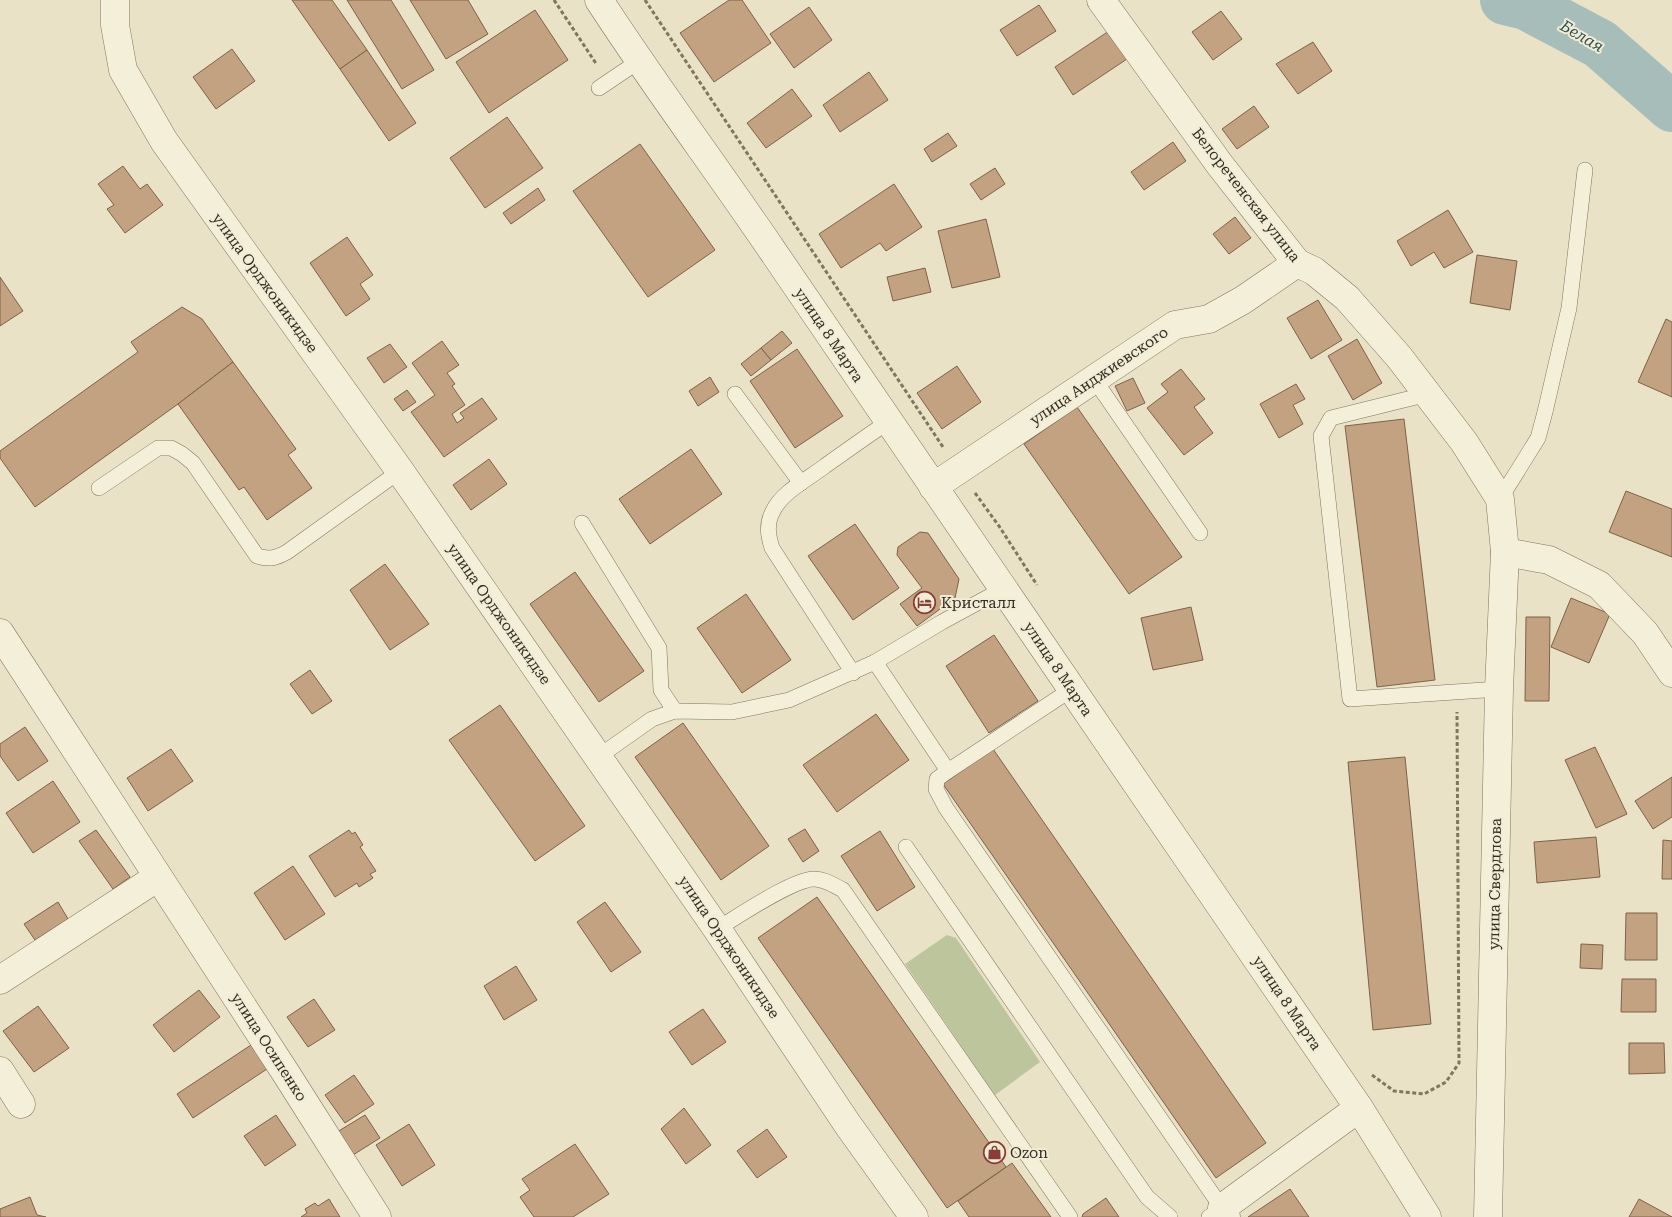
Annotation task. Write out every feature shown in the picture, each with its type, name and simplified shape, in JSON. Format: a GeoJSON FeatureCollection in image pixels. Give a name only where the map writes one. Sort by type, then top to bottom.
{"type":"FeatureCollection","features":[{"type":"Feature","properties":{"kind":"street","name":"улица Орджоникидзе"},"geometry":{"type":"LineString","coordinates":[[115,0],[116,25],[123,70],[164,141],[400,470],[717,929],[848,1125],[914,1217]]}},
{"type":"Feature","properties":{"kind":"street","name":"улица 8 Марта"},"geometry":{"type":"LineString","coordinates":[[598,0],[639,62],[770,246],[888,422],[1359,1108],[1427,1217]]}},
{"type":"Feature","properties":{"kind":"street","name":"Белореченская улица"},"geometry":{"type":"LineString","coordinates":[[1101,0],[1220,165],[1297,263],[1314,271],[1347,298],[1399,357],[1464,442],[1500,499],[1505,552]]}},
{"type":"Feature","properties":{"kind":"street","name":"улица Анджиевского"},"geometry":{"type":"LineString","coordinates":[[933,487],[1175,325],[1209,319],[1243,300],[1297,263]]}},
{"type":"Feature","properties":{"kind":"street"},"geometry":{"type":"LineString","coordinates":[[1505,552],[1549,560],[1599,585],[1645,633],[1672,673]]}},
{"type":"Feature","properties":{"kind":"street","name":"улица Свердлова"},"geometry":{"type":"LineString","coordinates":[[1488,1217],[1499,689],[1505,552]]}},
{"type":"Feature","properties":{"kind":"street","name":"улица Осипенко"},"geometry":{"type":"LineString","coordinates":[[0,633],[378,1217]]}},
{"type":"Feature","properties":{"kind":"street"},"geometry":{"type":"LineString","coordinates":[[0,980],[158,877]]}},
{"type":"Feature","properties":{"kind":"street"},"geometry":{"type":"LineString","coordinates":[[0,1071],[21,1104]]}},
{"type":"Feature","properties":{"kind":"street"},"geometry":{"type":"LineString","coordinates":[[1219,1214],[1359,1108]]}},
{"type":"Feature","properties":{"kind":"lane"},"geometry":{"type":"LineString","coordinates":[[604,85],[639,62]]}},
{"type":"Feature","properties":{"kind":"lane"},"geometry":{"type":"LineString","coordinates":[[1500,499],[1538,438],[1545,412],[1569,308],[1585,170]]}},
{"type":"Feature","properties":{"kind":"lane"},"geometry":{"type":"LineString","coordinates":[[1094,379],[1200,533]]}},
{"type":"Feature","properties":{"kind":"lane"},"geometry":{"type":"LineString","coordinates":[[735,394],[801,483]]}},
{"type":"Feature","properties":{"kind":"lane"},"geometry":{"type":"LineString","coordinates":[[1428,394],[1331,418],[1321,436],[1350,699],[1499,689]]}},
{"type":"Feature","properties":{"kind":"lane"},"geometry":{"type":"LineString","coordinates":[[853,673],[772,548],[767,534],[768,521],[773,510],[781,500],[801,483],[888,422]]}},
{"type":"Feature","properties":{"kind":"lane"},"geometry":{"type":"LineString","coordinates":[[99,488],[158,448],[171,448],[193,463],[258,556],[267,559],[276,558],[288,552],[400,470]]}},
{"type":"Feature","properties":{"kind":"lane"},"geometry":{"type":"LineString","coordinates":[[582,523],[659,648],[661,690],[675,711]]}},
{"type":"Feature","properties":{"kind":"lane"},"geometry":{"type":"LineString","coordinates":[[598,758],[652,719],[675,711],[732,712],[789,700],[875,662],[942,622],[1003,589]]}},
{"type":"Feature","properties":{"kind":"lane"},"geometry":{"type":"LineString","coordinates":[[875,662],[948,771]]}},
{"type":"Feature","properties":{"kind":"lane"},"geometry":{"type":"LineString","coordinates":[[1072,690],[937,778],[936,789],[946,808],[1219,1214]]}},
{"type":"Feature","properties":{"kind":"lane"},"geometry":{"type":"LineString","coordinates":[[906,847],[1147,1197],[1170,1217]]}},
{"type":"Feature","properties":{"kind":"lane"},"geometry":{"type":"LineString","coordinates":[[717,929],[791,885],[812,879],[827,881],[842,890],[1070,1217]]}},
{"type":"Feature","properties":{"kind":"path"},"geometry":{"type":"LineString","coordinates":[[554,0],[604,85]]}},
{"type":"Feature","properties":{"kind":"path"},"geometry":{"type":"LineString","coordinates":[[645,0],[959,471],[999,526],[1042,592]]}},
{"type":"Feature","properties":{"kind":"path"},"geometry":{"type":"LineString","coordinates":[[1366,1069],[1371,1075],[1394,1091],[1424,1094],[1446,1082],[1459,1063],[1457,692]]}},
{"type":"Feature","properties":{"kind":"green space"},"geometry":{"type":"Polygon","coordinates":[[[947,935],[956,938],[1040,1062],[995,1095],[905,964],[947,935]]]}},
{"type":"Feature","properties":{"kind":"building"},"geometry":{"type":"Polygon","coordinates":[[[292,0],[332,0],[367,50],[340,69],[292,0]]]}},
{"type":"Feature","properties":{"kind":"building"},"geometry":{"type":"Polygon","coordinates":[[[347,0],[391,0],[434,70],[402,89],[347,0]]]}},
{"type":"Feature","properties":{"kind":"building"},"geometry":{"type":"Polygon","coordinates":[[[410,0],[468,0],[488,34],[446,59],[410,0]]]}},
{"type":"Feature","properties":{"kind":"building"},"geometry":{"type":"Polygon","coordinates":[[[729,0],[742,0],[771,43],[714,82],[680,33],[729,0]]]}},
{"type":"Feature","properties":{"kind":"building"},"geometry":{"type":"Polygon","coordinates":[[[1039,5],[1056,31],[1017,56],[1000,30],[1039,5]]]}},
{"type":"Feature","properties":{"kind":"building"},"geometry":{"type":"Polygon","coordinates":[[[809,7],[832,40],[794,68],[770,34],[809,7]]]}},
{"type":"Feature","properties":{"kind":"building"},"geometry":{"type":"Polygon","coordinates":[[[535,10],[568,60],[489,113],[456,62],[535,10]]]}},
{"type":"Feature","properties":{"kind":"building"},"geometry":{"type":"Polygon","coordinates":[[[1221,11],[1242,39],[1213,60],[1192,32],[1221,11]]]}},
{"type":"Feature","properties":{"kind":"building"},"geometry":{"type":"Polygon","coordinates":[[[1109,31],[1127,59],[1073,95],[1055,67],[1109,31]]]}},
{"type":"Feature","properties":{"kind":"building"},"geometry":{"type":"Polygon","coordinates":[[[1313,42],[1332,71],[1298,94],[1276,64],[1313,42]]]}},
{"type":"Feature","properties":{"kind":"building"},"geometry":{"type":"Polygon","coordinates":[[[232,49],[255,81],[216,109],[193,77],[232,49]]]}},
{"type":"Feature","properties":{"kind":"building"},"geometry":{"type":"Polygon","coordinates":[[[367,50],[416,123],[389,141],[340,69],[367,50]]]}},
{"type":"Feature","properties":{"kind":"building"},"geometry":{"type":"Polygon","coordinates":[[[869,72],[888,100],[840,132],[823,105],[869,72]]]}},
{"type":"Feature","properties":{"kind":"building"},"geometry":{"type":"Polygon","coordinates":[[[792,89],[812,116],[766,148],[747,123],[792,89]]]}},
{"type":"Feature","properties":{"kind":"building"},"geometry":{"type":"Polygon","coordinates":[[[1254,106],[1269,127],[1237,149],[1222,129],[1254,106]]]}},
{"type":"Feature","properties":{"kind":"building"},"geometry":{"type":"Polygon","coordinates":[[[507,117],[543,168],[485,208],[450,158],[507,117]]]}},
{"type":"Feature","properties":{"kind":"building"},"geometry":{"type":"Polygon","coordinates":[[[948,133],[957,146],[932,162],[924,149],[948,133]]]}},
{"type":"Feature","properties":{"kind":"building"},"geometry":{"type":"Polygon","coordinates":[[[1173,142],[1186,161],[1144,190],[1131,172],[1173,142]]]}},
{"type":"Feature","properties":{"kind":"building"},"geometry":{"type":"Polygon","coordinates":[[[640,144],[715,250],[648,297],[573,191],[640,144]]]}},
{"type":"Feature","properties":{"kind":"building"},"geometry":{"type":"Polygon","coordinates":[[[123,166],[140,189],[147,184],[163,205],[125,233],[107,209],[114,205],[98,184],[123,166]]]}},
{"type":"Feature","properties":{"kind":"building"},"geometry":{"type":"Polygon","coordinates":[[[995,168],[1005,184],[981,200],[970,184],[995,168]]]}},
{"type":"Feature","properties":{"kind":"building"},"geometry":{"type":"Polygon","coordinates":[[[894,184],[922,227],[886,251],[880,243],[841,268],[819,234],[894,184]]]}},
{"type":"Feature","properties":{"kind":"building"},"geometry":{"type":"Polygon","coordinates":[[[538,188],[545,200],[511,224],[503,213],[538,188]]]}},
{"type":"Feature","properties":{"kind":"building"},"geometry":{"type":"Polygon","coordinates":[[[1448,210],[1473,252],[1444,268],[1434,252],[1411,266],[1397,241],[1448,210]]]}},
{"type":"Feature","properties":{"kind":"building"},"geometry":{"type":"Polygon","coordinates":[[[1235,217],[1251,238],[1229,254],[1213,234],[1235,217]]]}},
{"type":"Feature","properties":{"kind":"building"},"geometry":{"type":"Polygon","coordinates":[[[986,219],[1000,277],[952,288],[938,231],[986,219]]]}},
{"type":"Feature","properties":{"kind":"building"},"geometry":{"type":"Polygon","coordinates":[[[347,237],[373,275],[360,284],[370,299],[346,316],[310,263],[347,237]]]}},
{"type":"Feature","properties":{"kind":"building"},"geometry":{"type":"Polygon","coordinates":[[[1477,255],[1517,261],[1510,310],[1470,303],[1477,255]]]}},
{"type":"Feature","properties":{"kind":"building"},"geometry":{"type":"Polygon","coordinates":[[[925,268],[931,292],[893,301],[887,277],[925,268]]]}},
{"type":"Feature","properties":{"kind":"building"},"geometry":{"type":"Polygon","coordinates":[[[0,277],[23,311],[0,326],[0,277]]]}},
{"type":"Feature","properties":{"kind":"building"},"geometry":{"type":"Polygon","coordinates":[[[1318,300],[1342,340],[1311,359],[1287,318],[1318,300]]]}},
{"type":"Feature","properties":{"kind":"building"},"geometry":{"type":"Polygon","coordinates":[[[182,307],[202,319],[233,362],[35,507],[0,458],[0,451],[138,352],[131,342],[182,307]]]}},
{"type":"Feature","properties":{"kind":"building"},"geometry":{"type":"Polygon","coordinates":[[[1666,319],[1672,322],[1672,397],[1638,382],[1666,319]]]}},
{"type":"Feature","properties":{"kind":"building"},"geometry":{"type":"Polygon","coordinates":[[[782,331],[792,343],[771,360],[761,348],[782,331]]]}},
{"type":"Feature","properties":{"kind":"building"},"geometry":{"type":"Polygon","coordinates":[[[1357,339],[1382,383],[1353,400],[1328,356],[1357,339]]]}},
{"type":"Feature","properties":{"kind":"building"},"geometry":{"type":"Polygon","coordinates":[[[442,341],[459,365],[447,373],[455,384],[452,386],[465,405],[452,414],[457,423],[464,418],[460,413],[482,398],[497,419],[444,457],[411,412],[435,395],[412,363],[442,341]]]}},
{"type":"Feature","properties":{"kind":"building"},"geometry":{"type":"Polygon","coordinates":[[[390,344],[407,367],[384,383],[367,358],[390,344]]]}},
{"type":"Feature","properties":{"kind":"building"},"geometry":{"type":"Polygon","coordinates":[[[761,348],[771,360],[751,376],[741,364],[761,348]]]}},
{"type":"Feature","properties":{"kind":"building"},"geometry":{"type":"Polygon","coordinates":[[[797,349],[843,416],[795,448],[750,381],[797,349]]]}},
{"type":"Feature","properties":{"kind":"building"},"geometry":{"type":"Polygon","coordinates":[[[233,362],[296,449],[288,455],[312,488],[267,520],[244,487],[239,490],[178,404],[233,362]]]}},
{"type":"Feature","properties":{"kind":"building"},"geometry":{"type":"Polygon","coordinates":[[[957,366],[981,402],[942,429],[917,393],[957,366]]]}},
{"type":"Feature","properties":{"kind":"building"},"geometry":{"type":"Polygon","coordinates":[[[1181,369],[1205,399],[1194,407],[1213,433],[1184,455],[1147,408],[1168,392],[1161,384],[1181,369]]]}},
{"type":"Feature","properties":{"kind":"building"},"geometry":{"type":"Polygon","coordinates":[[[710,377],[719,392],[698,406],[689,391],[710,377]]]}},
{"type":"Feature","properties":{"kind":"building"},"geometry":{"type":"Polygon","coordinates":[[[1133,378],[1145,403],[1127,411],[1115,386],[1133,378]]]}},
{"type":"Feature","properties":{"kind":"building"},"geometry":{"type":"Polygon","coordinates":[[[1296,384],[1305,399],[1293,405],[1303,424],[1279,438],[1260,404],[1296,384]]]}},
{"type":"Feature","properties":{"kind":"building"},"geometry":{"type":"Polygon","coordinates":[[[407,390],[416,402],[403,411],[394,399],[407,390]]]}},
{"type":"Feature","properties":{"kind":"building"},"geometry":{"type":"Polygon","coordinates":[[[1077,407],[1182,557],[1129,594],[1024,444],[1077,407]]]}},
{"type":"Feature","properties":{"kind":"building"},"geometry":{"type":"Polygon","coordinates":[[[1404,419],[1435,680],[1377,687],[1345,426],[1404,419]]]}},
{"type":"Feature","properties":{"kind":"building"},"geometry":{"type":"Polygon","coordinates":[[[691,449],[722,494],[650,544],[619,499],[691,449]]]}},
{"type":"Feature","properties":{"kind":"building"},"geometry":{"type":"Polygon","coordinates":[[[489,459],[507,484],[471,510],[453,485],[489,459]]]}},
{"type":"Feature","properties":{"kind":"building"},"geometry":{"type":"Polygon","coordinates":[[[1626,491],[1672,509],[1672,557],[1609,532],[1626,491]]]}},
{"type":"Feature","properties":{"kind":"building"},"geometry":{"type":"Polygon","coordinates":[[[855,524],[899,588],[853,620],[808,556],[855,524]]]}},
{"type":"Feature","properties":{"kind":"building"},"geometry":{"type":"Polygon","coordinates":[[[920,532],[928,533],[959,579],[955,598],[917,626],[900,604],[922,588],[897,555],[898,547],[920,532]]]}},
{"type":"Feature","properties":{"kind":"building"},"geometry":{"type":"Polygon","coordinates":[[[385,564],[429,624],[390,650],[350,590],[385,564]]]}},
{"type":"Feature","properties":{"kind":"building"},"geometry":{"type":"Polygon","coordinates":[[[575,572],[644,671],[599,702],[530,604],[575,572]]]}},
{"type":"Feature","properties":{"kind":"building"},"geometry":{"type":"Polygon","coordinates":[[[746,594],[791,660],[742,693],[697,628],[746,594]]]}},
{"type":"Feature","properties":{"kind":"building"},"geometry":{"type":"Polygon","coordinates":[[[1571,598],[1610,614],[1589,663],[1551,647],[1571,598]]]}},
{"type":"Feature","properties":{"kind":"building"},"geometry":{"type":"Polygon","coordinates":[[[1191,607],[1203,660],[1153,670],[1141,618],[1191,607]]]}},
{"type":"Feature","properties":{"kind":"building"},"geometry":{"type":"Polygon","coordinates":[[[1526,617],[1550,617],[1549,701],[1525,701],[1526,617]]]}},
{"type":"Feature","properties":{"kind":"building"},"geometry":{"type":"Polygon","coordinates":[[[994,635],[1038,701],[989,733],[946,666],[994,635]]]}},
{"type":"Feature","properties":{"kind":"building"},"geometry":{"type":"Polygon","coordinates":[[[310,670],[332,701],[312,714],[290,684],[310,670]]]}},
{"type":"Feature","properties":{"kind":"building"},"geometry":{"type":"Polygon","coordinates":[[[500,705],[585,826],[535,861],[449,740],[500,705]]]}},
{"type":"Feature","properties":{"kind":"building"},"geometry":{"type":"Polygon","coordinates":[[[876,714],[909,760],[837,812],[803,765],[876,714]]]}},
{"type":"Feature","properties":{"kind":"building"},"geometry":{"type":"Polygon","coordinates":[[[683,723],[769,846],[721,880],[635,757],[683,723]]]}},
{"type":"Feature","properties":{"kind":"building"},"geometry":{"type":"Polygon","coordinates":[[[25,727],[48,761],[18,781],[0,756],[0,744],[25,727]]]}},
{"type":"Feature","properties":{"kind":"building"},"geometry":{"type":"Polygon","coordinates":[[[1595,747],[1627,814],[1596,828],[1565,760],[1595,747]]]}},
{"type":"Feature","properties":{"kind":"building"},"geometry":{"type":"Polygon","coordinates":[[[171,749],[193,781],[148,811],[127,778],[171,749]]]}},
{"type":"Feature","properties":{"kind":"building"},"geometry":{"type":"Polygon","coordinates":[[[993,749],[1266,1143],[1216,1178],[943,784],[993,749]]]}},
{"type":"Feature","properties":{"kind":"building"},"geometry":{"type":"Polygon","coordinates":[[[1405,757],[1431,1024],[1373,1030],[1348,762],[1405,757]]]}},
{"type":"Feature","properties":{"kind":"building"},"geometry":{"type":"Polygon","coordinates":[[[1672,777],[1672,817],[1653,829],[1635,801],[1672,777]]]}},
{"type":"Feature","properties":{"kind":"building"},"geometry":{"type":"Polygon","coordinates":[[[53,781],[80,822],[33,853],[6,813],[53,781]]]}},
{"type":"Feature","properties":{"kind":"building"},"geometry":{"type":"Polygon","coordinates":[[[805,829],[819,851],[803,862],[788,839],[805,829]]]}},
{"type":"Feature","properties":{"kind":"building"},"geometry":{"type":"Polygon","coordinates":[[[96,830],[130,877],[113,889],[79,841],[96,830]]]}},
{"type":"Feature","properties":{"kind":"building"},"geometry":{"type":"Polygon","coordinates":[[[349,830],[352,834],[355,832],[363,845],[360,847],[376,871],[370,874],[373,878],[359,887],[357,883],[335,897],[309,856],[349,830]]]}},
{"type":"Feature","properties":{"kind":"building"},"geometry":{"type":"Polygon","coordinates":[[[880,831],[915,887],[877,911],[841,856],[880,831]]]}},
{"type":"Feature","properties":{"kind":"building"},"geometry":{"type":"Polygon","coordinates":[[[1596,837],[1600,877],[1537,883],[1534,842],[1596,837]]]}},
{"type":"Feature","properties":{"kind":"building"},"geometry":{"type":"Polygon","coordinates":[[[1663,840],[1672,841],[1672,879],[1662,879],[1663,840]]]}},
{"type":"Feature","properties":{"kind":"building"},"geometry":{"type":"Polygon","coordinates":[[[293,866],[325,914],[285,940],[254,893],[293,866]]]}},
{"type":"Feature","properties":{"kind":"building"},"geometry":{"type":"Polygon","coordinates":[[[817,897],[1006,1167],[947,1208],[758,938],[817,897]]]}},
{"type":"Feature","properties":{"kind":"building"},"geometry":{"type":"Polygon","coordinates":[[[58,902],[68,919],[35,940],[24,924],[58,902]]]}},
{"type":"Feature","properties":{"kind":"building"},"geometry":{"type":"Polygon","coordinates":[[[605,902],[641,952],[611,972],[577,922],[605,902]]]}},
{"type":"Feature","properties":{"kind":"building"},"geometry":{"type":"Polygon","coordinates":[[[1626,913],[1657,913],[1657,960],[1625,960],[1626,913]]]}},
{"type":"Feature","properties":{"kind":"building"},"geometry":{"type":"Polygon","coordinates":[[[1581,944],[1603,945],[1602,969],[1580,968],[1581,944]]]}},
{"type":"Feature","properties":{"kind":"building"},"geometry":{"type":"Polygon","coordinates":[[[516,966],[537,1000],[504,1020],[484,986],[516,966]]]}},
{"type":"Feature","properties":{"kind":"building"},"geometry":{"type":"Polygon","coordinates":[[[1622,979],[1656,979],[1656,1012],[1621,1012],[1622,979]]]}},
{"type":"Feature","properties":{"kind":"building"},"geometry":{"type":"Polygon","coordinates":[[[199,990],[220,1017],[174,1052],[153,1025],[199,990]]]}},
{"type":"Feature","properties":{"kind":"building"},"geometry":{"type":"Polygon","coordinates":[[[314,999],[335,1030],[308,1047],[287,1017],[314,999]]]}},
{"type":"Feature","properties":{"kind":"building"},"geometry":{"type":"Polygon","coordinates":[[[38,1006],[69,1048],[34,1072],[3,1031],[38,1006]]]}},
{"type":"Feature","properties":{"kind":"building"},"geometry":{"type":"Polygon","coordinates":[[[703,1009],[726,1042],[692,1065],[669,1032],[703,1009]]]}},
{"type":"Feature","properties":{"kind":"building"},"geometry":{"type":"Polygon","coordinates":[[[1629,1043],[1664,1043],[1665,1073],[1629,1074],[1629,1043]]]}},
{"type":"Feature","properties":{"kind":"building"},"geometry":{"type":"Polygon","coordinates":[[[251,1045],[267,1069],[193,1118],[177,1094],[251,1045]]]}},
{"type":"Feature","properties":{"kind":"building"},"geometry":{"type":"Polygon","coordinates":[[[354,1075],[374,1104],[345,1123],[325,1095],[354,1075]]]}},
{"type":"Feature","properties":{"kind":"building"},"geometry":{"type":"Polygon","coordinates":[[[684,1108],[711,1145],[686,1164],[661,1129],[684,1108]]]}},
{"type":"Feature","properties":{"kind":"building"},"geometry":{"type":"Polygon","coordinates":[[[276,1115],[296,1145],[265,1166],[244,1136],[276,1115]]]}},
{"type":"Feature","properties":{"kind":"building"},"geometry":{"type":"Polygon","coordinates":[[[365,1115],[380,1138],[353,1155],[337,1132],[365,1115]]]}},
{"type":"Feature","properties":{"kind":"building"},"geometry":{"type":"Polygon","coordinates":[[[409,1124],[435,1165],[402,1186],[376,1145],[409,1124]]]}},
{"type":"Feature","properties":{"kind":"building"},"geometry":{"type":"Polygon","coordinates":[[[767,1129],[787,1157],[757,1178],[737,1151],[767,1129]]]}},
{"type":"Feature","properties":{"kind":"building"},"geometry":{"type":"Polygon","coordinates":[[[575,1144],[609,1194],[573,1217],[534,1217],[520,1197],[530,1190],[522,1179],[575,1144]]]}},
{"type":"Feature","properties":{"kind":"building"},"geometry":{"type":"Polygon","coordinates":[[[1012,1163],[1051,1217],[969,1217],[958,1201],[1012,1163]]]}},
{"type":"Feature","properties":{"kind":"building"},"geometry":{"type":"Polygon","coordinates":[[[1290,1189],[1309,1217],[1248,1217],[1290,1189]]]}},
{"type":"Feature","properties":{"kind":"building"},"geometry":{"type":"Polygon","coordinates":[[[30,1197],[37,1215],[46,1217],[0,1217],[0,1209],[30,1197]]]}},
{"type":"Feature","properties":{"kind":"building"},"geometry":{"type":"Polygon","coordinates":[[[1106,1198],[1119,1217],[1082,1217],[1083,1214],[1106,1198]]]}},
{"type":"Feature","properties":{"kind":"building"},"geometry":{"type":"Polygon","coordinates":[[[329,1199],[340,1217],[301,1217],[307,1213],[305,1209],[315,1203],[318,1206],[329,1199]]]}},
{"type":"Feature","properties":{"kind":"building"},"geometry":{"type":"Polygon","coordinates":[[[1639,1199],[1672,1217],[1629,1217],[1639,1199]]]}},
{"type":"Feature","properties":{"kind":"waterway","name":"Белая"},"geometry":{"type":"LineString","coordinates":[[1505,0],[1526,5],[1600,44],[1672,107]]}},
{"type":"Feature","properties":{"kind":"place","name":"Кристалл"},"geometry":{"type":"Point","coordinates":[925,603]}},
{"type":"Feature","properties":{"kind":"place","name":"Ozon"},"geometry":{"type":"Point","coordinates":[994,1153]}}]}
